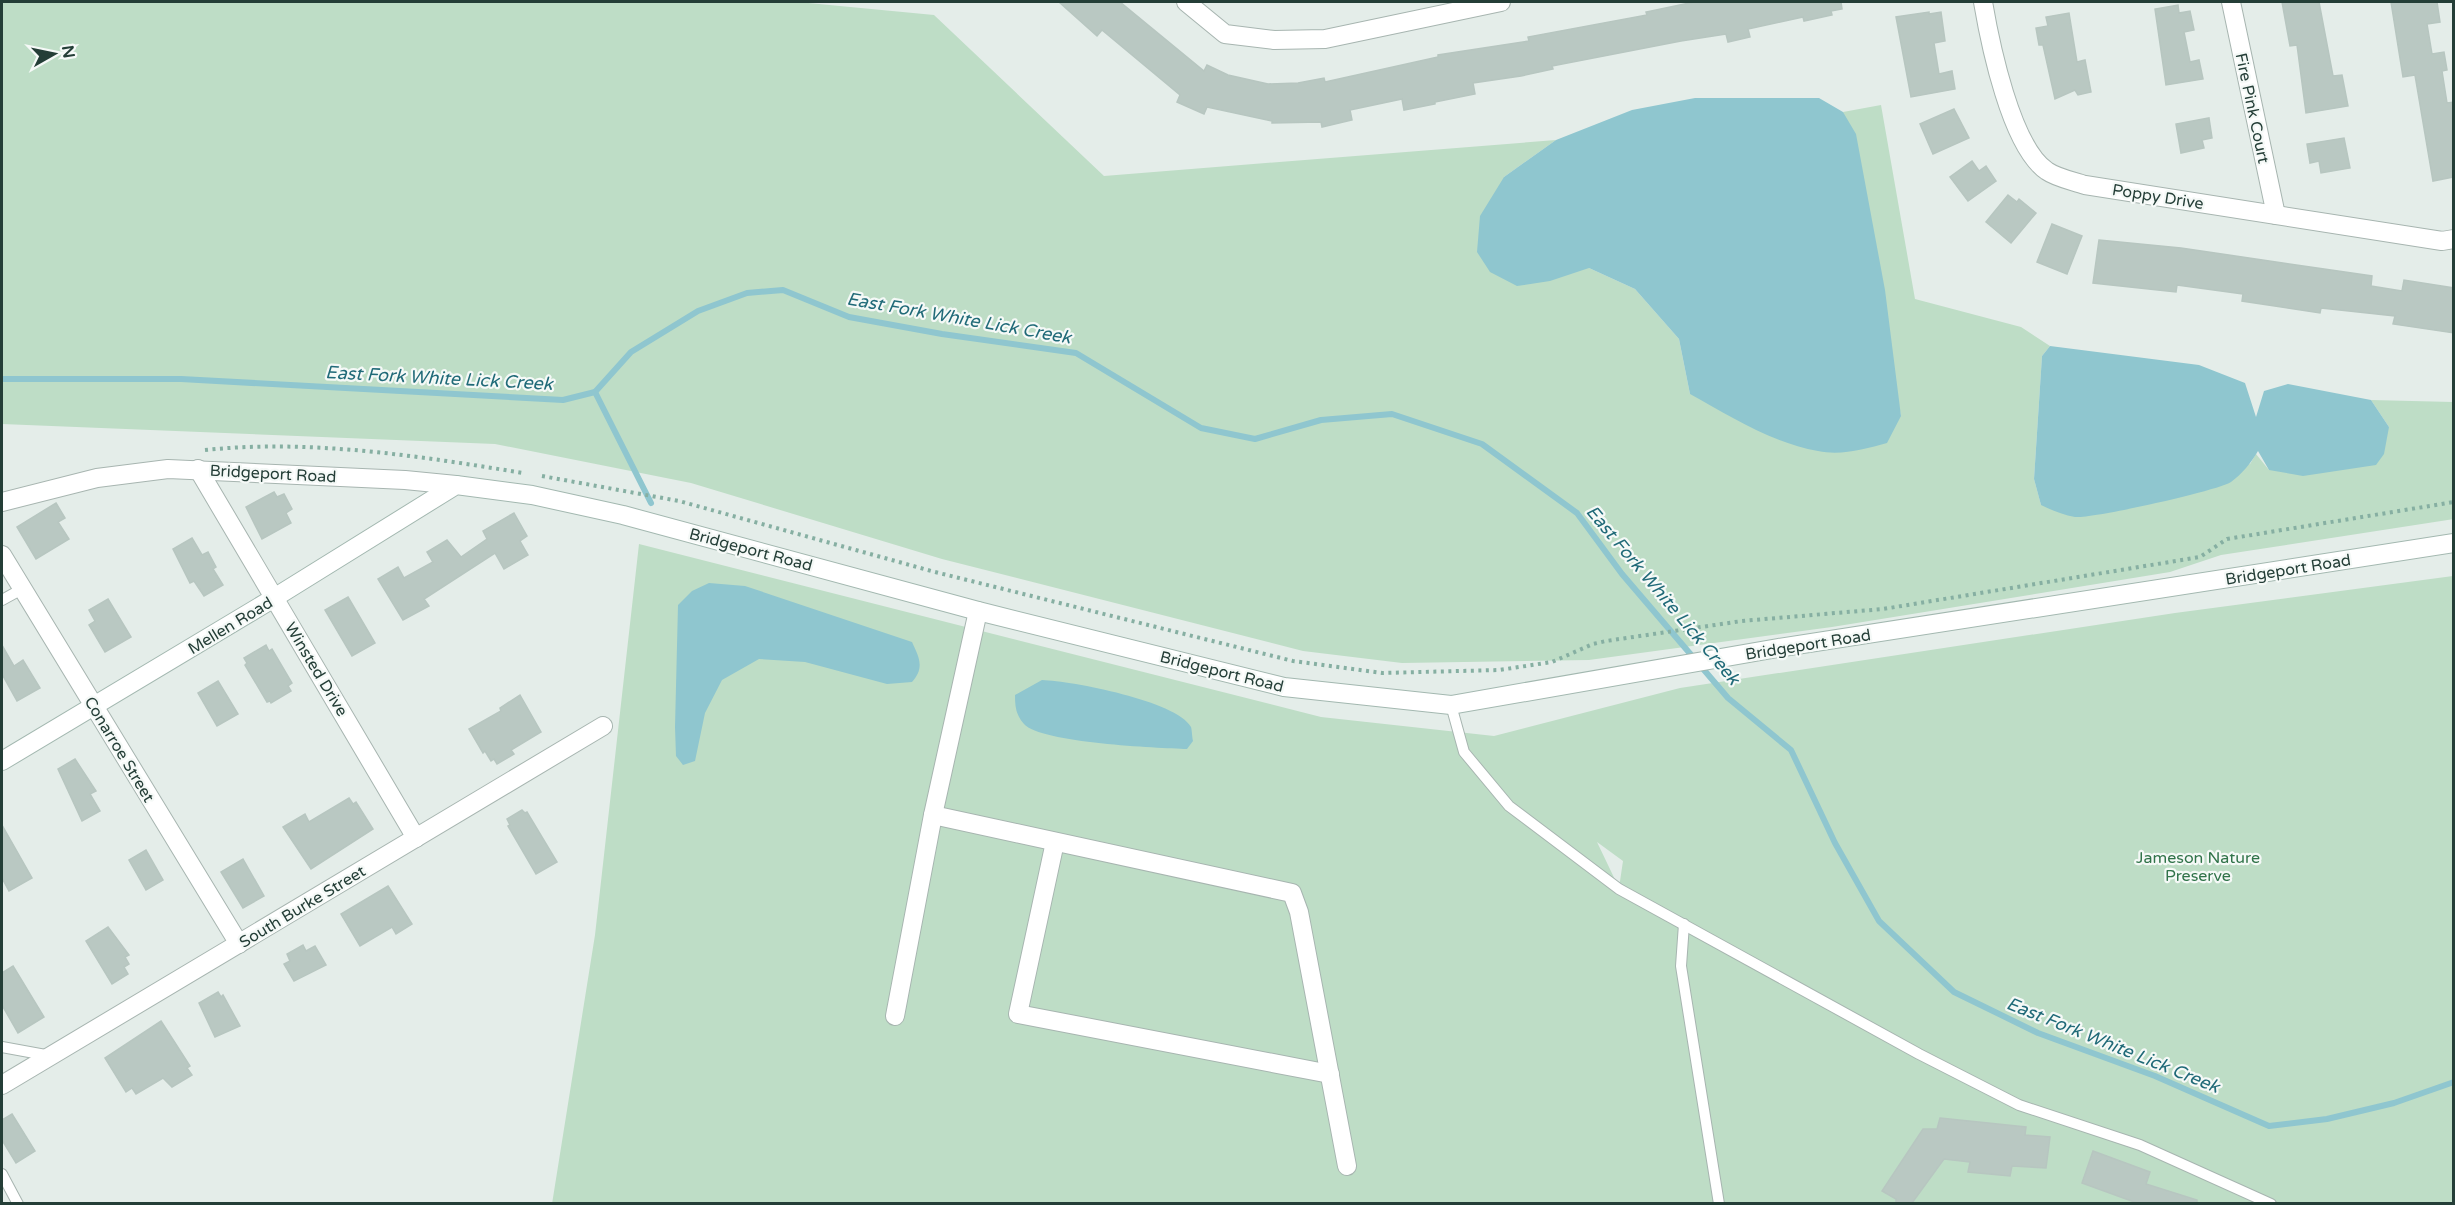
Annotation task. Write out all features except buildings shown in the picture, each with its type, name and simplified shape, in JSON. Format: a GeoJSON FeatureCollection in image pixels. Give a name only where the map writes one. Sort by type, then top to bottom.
{"type":"FeatureCollection","features":[{"type":"Feature","properties":{"kind":"street"},"geometry":{"type":"LineString","coordinates":[[1186,2],[1225,34],[1274,40],[1325,39],[1501,2]]}},
{"type":"Feature","properties":{"kind":"street","name":"Poppy Drive"},"geometry":{"type":"LineString","coordinates":[[1983,2],[1989,37],[2019,137],[2046,170],[2085,185],[2442,241],[2454,239]]}},
{"type":"Feature","properties":{"kind":"street","name":"Fire Pink Court"},"geometry":{"type":"LineString","coordinates":[[2231,2],[2276,215]]}},
{"type":"Feature","properties":{"kind":"street","name":"Bridgeport Road"},"geometry":{"type":"LineString","coordinates":[[2,502],[125,473],[198,469],[456,485],[532,495],[623,514],[978,611],[1284,687],[1451,705],[1778,648],[2454,543]]}},
{"type":"Feature","properties":{"kind":"street","name":"Winsted Drive"},"geometry":{"type":"LineString","coordinates":[[198,469],[417,838]]}},
{"type":"Feature","properties":{"kind":"street","name":"Mellen Road"},"geometry":{"type":"LineString","coordinates":[[2,761],[274,598],[456,485]]}},
{"type":"Feature","properties":{"kind":"street","name":"Conarroe Street"},"geometry":{"type":"LineString","coordinates":[[2,555],[239,944]]}},
{"type":"Feature","properties":{"kind":"street"},"geometry":{"type":"LineString","coordinates":[[895,1016],[933,815],[978,611]]}},
{"type":"Feature","properties":{"kind":"street","name":"South Burke Street"},"geometry":{"type":"LineString","coordinates":[[2,1085],[603,726]]}},
{"type":"Feature","properties":{"kind":"street"},"geometry":{"type":"LineString","coordinates":[[933,815],[1292,893],[1299,912],[1347,1166]]}},
{"type":"Feature","properties":{"kind":"street"},"geometry":{"type":"LineString","coordinates":[[1055,842],[1018,1014],[1330,1074]]}},
{"type":"Feature","properties":{"kind":"lane"},"geometry":{"type":"LineString","coordinates":[[2,600],[22,589]]}},
{"type":"Feature","properties":{"kind":"lane"},"geometry":{"type":"LineString","coordinates":[[1451,705],[1464,752],[1509,806],[1619,889],[1919,1054],[2019,1105],[2140,1145],[2271,1203]]}},
{"type":"Feature","properties":{"kind":"lane"},"geometry":{"type":"LineString","coordinates":[[1684,924],[1681,966],[1719,1203]]}},
{"type":"Feature","properties":{"kind":"lane"},"geometry":{"type":"LineString","coordinates":[[2,1047],[51,1056]]}},
{"type":"Feature","properties":{"kind":"lane"},"geometry":{"type":"LineString","coordinates":[[2,1174],[18,1203]]}},
{"type":"Feature","properties":{"kind":"path"},"geometry":{"type":"LineString","coordinates":[[627,490],[679,501],[935,572],[1293,661],[1382,673],[1499,670],[1552,662],[1593,644],[1606,641],[1742,621],[1883,609],[2200,557],[2228,539],[2454,502]]}},
{"type":"Feature","properties":{"kind":"green space"},"geometry":{"type":"Polygon","coordinates":[[[2,2],[798,2],[934,15],[1104,176],[1556,140],[1504,177],[1589,268],[1635,289],[1679,339],[1690,394],[1901,416],[1843,112],[1881,105],[1915,299],[2021,327],[2050,346],[2042,356],[2034,479],[2041,505],[2250,464],[2256,454],[2269,470],[2389,427],[2371,400],[2453,402],[2454,519],[2221,555],[2170,572],[1832,627],[1589,660],[1402,663],[1303,651],[942,559],[691,483],[495,444],[2,424],[2,2]]]}},
{"type":"Feature","properties":{"kind":"green space","name":"Jameson Nature Preserve"},"geometry":{"type":"Polygon","coordinates":[[[639,544],[1321,717],[1494,736],[1680,688],[2175,613],[2453,576],[2453,1203],[552,1204],[595,935],[639,544]],[[1597,842],[1619,888],[1623,861],[1597,842]]]}},
{"type":"Feature","properties":{"kind":"water"},"geometry":{"type":"Polygon","coordinates":[[[1695,98],[1819,98],[1843,112],[1856,134],[1885,290],[1901,416],[1887,443],[1835,453],[1801,447],[1768,435],[1690,394],[1679,339],[1635,289],[1589,268],[1550,281],[1517,286],[1490,272],[1477,252],[1480,216],[1504,177],[1556,140],[1632,110],[1695,98]]]}},
{"type":"Feature","properties":{"kind":"water"},"geometry":{"type":"Polygon","coordinates":[[[2050,346],[2199,365],[2245,383],[2256,417],[2264,391],[2288,384],[2371,400],[2389,427],[2384,454],[2376,465],[2303,476],[2269,470],[2258,451],[2239,475],[2231,482],[2221,486],[2180,498],[2104,514],[2075,517],[2062,514],[2041,505],[2034,479],[2042,356],[2050,346]]]}},
{"type":"Feature","properties":{"kind":"water"},"geometry":{"type":"Polygon","coordinates":[[[709,583],[745,586],[912,642],[920,662],[916,677],[912,682],[887,684],[805,662],[759,659],[722,680],[705,713],[695,761],[683,765],[676,756],[675,727],[678,605],[692,591],[709,583]]]}},
{"type":"Feature","properties":{"kind":"water"},"geometry":{"type":"Polygon","coordinates":[[[1042,680],[1099,688],[1166,709],[1182,718],[1191,727],[1193,741],[1187,749],[1152,747],[1075,740],[1035,730],[1024,724],[1019,717],[1015,695],[1042,680]]]}},
{"type":"Feature","properties":{"kind":"waterway","name":"East Fork White Lick Creek"},"geometry":{"type":"LineString","coordinates":[[2,379],[181,379],[563,400],[595,392],[631,352],[698,311],[747,293],[783,290],[849,317],[942,334],[1076,353],[1201,428],[1255,439],[1321,420],[1392,414],[1482,444],[1577,513],[1622,574],[1728,698],[1791,750],[1835,843],[1879,921],[1954,992],[2038,1033],[2155,1076],[2269,1126],[2327,1119],[2394,1103],[2454,1082]]}},
{"type":"Feature","properties":{"kind":"waterway"},"geometry":{"type":"LineString","coordinates":[[595,392],[651,503]]}}]}
